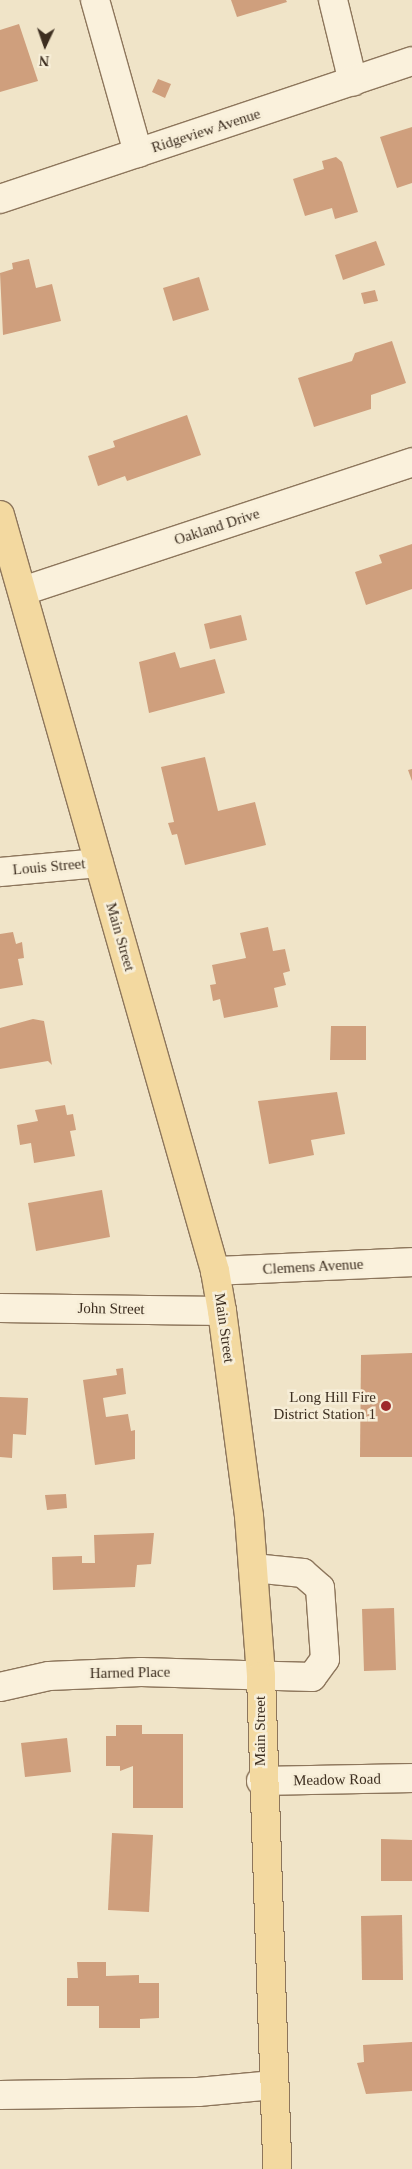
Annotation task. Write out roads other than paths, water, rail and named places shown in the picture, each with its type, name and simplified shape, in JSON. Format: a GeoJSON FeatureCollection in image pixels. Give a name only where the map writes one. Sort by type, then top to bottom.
{"type":"FeatureCollection","features":[{"type":"Feature","properties":{"kind":"main road","name":"Main Street"},"geometry":{"type":"LineString","coordinates":[[0,515],[215,1271],[222,1311],[253,1568],[261,1676],[261,1781],[277,2169]]}},
{"type":"Feature","properties":{"kind":"street"},"geometry":{"type":"LineString","coordinates":[[95,0],[138,153]]}},
{"type":"Feature","properties":{"kind":"street"},"geometry":{"type":"LineString","coordinates":[[333,0],[354,82]]}},
{"type":"Feature","properties":{"kind":"street","name":"Ridgeview Avenue"},"geometry":{"type":"LineString","coordinates":[[0,199],[412,61]]}},
{"type":"Feature","properties":{"kind":"street","name":"Oakland Drive"},"geometry":{"type":"LineString","coordinates":[[23,591],[412,462]]}},
{"type":"Feature","properties":{"kind":"street","name":"Louis Street"},"geometry":{"type":"LineString","coordinates":[[0,872],[99,863]]}},
{"type":"Feature","properties":{"kind":"street","name":"Clemens Avenue"},"geometry":{"type":"LineString","coordinates":[[215,1271],[412,1262]]}},
{"type":"Feature","properties":{"kind":"street","name":"John Street"},"geometry":{"type":"LineString","coordinates":[[0,1308],[222,1311]]}},
{"type":"Feature","properties":{"kind":"street","name":"Harned Place"},"geometry":{"type":"LineString","coordinates":[[0,1687],[48,1676],[141,1672],[312,1677],[325,1659],[320,1588],[303,1573],[253,1568]]}},
{"type":"Feature","properties":{"kind":"street","name":"Meadow Road"},"geometry":{"type":"LineString","coordinates":[[261,1781],[412,1778]]}},
{"type":"Feature","properties":{"kind":"street"},"geometry":{"type":"LineString","coordinates":[[0,2095],[198,2092],[274,2085]]}},
{"type":"Feature","properties":{"kind":"place","name":"Long Hill Fire District Station 1"},"geometry":{"type":"Point","coordinates":[386,1406]}}]}
